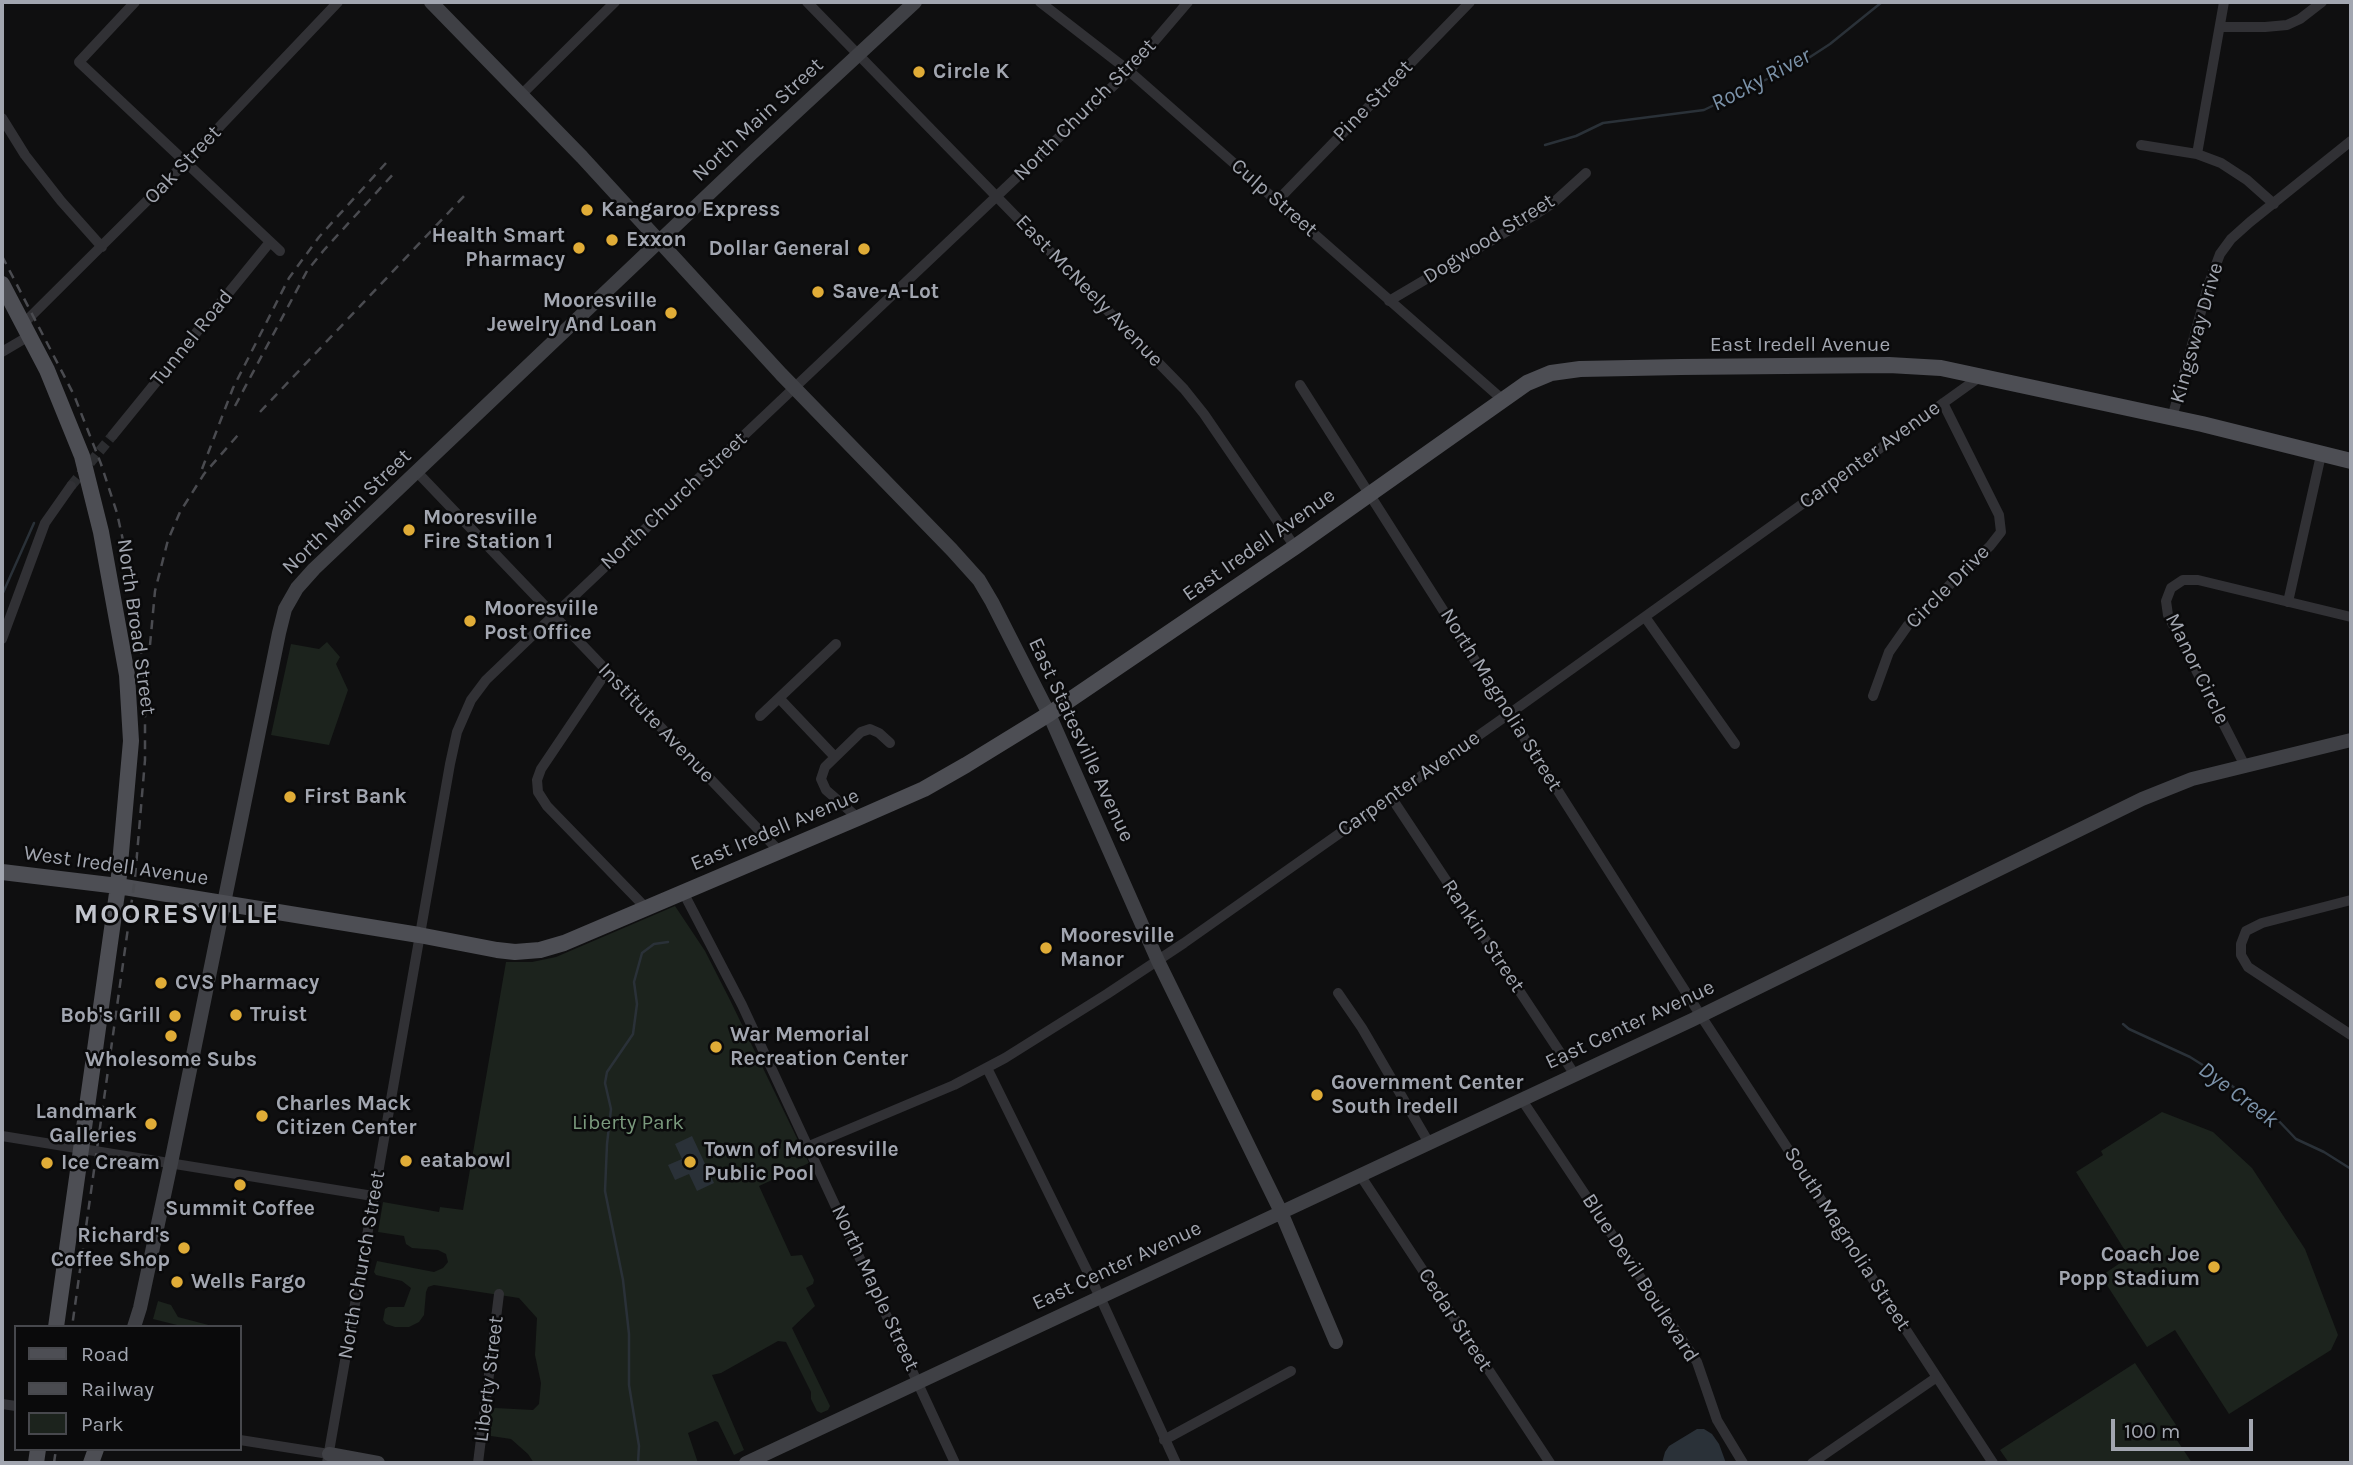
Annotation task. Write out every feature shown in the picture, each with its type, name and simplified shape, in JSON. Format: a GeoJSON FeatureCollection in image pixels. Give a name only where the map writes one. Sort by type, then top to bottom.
{"type":"FeatureCollection","features":[{"type":"Feature","properties":{"kind":"main road","name":"North Broad Street"},"geometry":{"type":"LineString","coordinates":[[2,284],[66,413],[82,456],[101,532],[127,675],[131,741],[118,886],[56,1325]]}},
{"type":"Feature","properties":{"kind":"main road","name":"East Iredell Avenue"},"geometry":{"type":"LineString","coordinates":[[225,903],[497,950],[540,950],[564,943],[924,789],[1049,713],[1294,547],[1527,383],[1551,373],[1580,369],[1889,365],[1941,368],[2172,418],[2351,461]]}},
{"type":"Feature","properties":{"kind":"main road","name":"West Iredell Avenue"},"geometry":{"type":"LineString","coordinates":[[2,872],[118,886],[225,903]]}},
{"type":"Feature","properties":{"kind":"street"},"geometry":{"type":"LineString","coordinates":[[135,2],[79,62],[280,251]]}},
{"type":"Feature","properties":{"kind":"street","name":"Oak Street"},"geometry":{"type":"LineString","coordinates":[[2,352],[338,2]]}},
{"type":"Feature","properties":{"kind":"street","name":"East Statesville Avenue"},"geometry":{"type":"LineString","coordinates":[[431,2],[582,157],[979,580],[1049,713],[1158,961],[1281,1212],[1336,1342]]}},
{"type":"Feature","properties":{"kind":"street"},"geometry":{"type":"LineString","coordinates":[[521,95],[615,2]]}},
{"type":"Feature","properties":{"kind":"street","name":"East McNeely Avenue"},"geometry":{"type":"LineString","coordinates":[[807,2],[1184,389],[1204,414],[1294,547]]}},
{"type":"Feature","properties":{"kind":"street","name":"North Main Street"},"geometry":{"type":"LineString","coordinates":[[135,1325],[141,1308],[285,609],[297,588],[313,569],[915,2]]}},
{"type":"Feature","properties":{"kind":"street","name":"Culp Street"},"geometry":{"type":"LineString","coordinates":[[1040,2],[1129,71],[1503,400]]}},
{"type":"Feature","properties":{"kind":"street","name":"North Church Street"},"geometry":{"type":"LineString","coordinates":[[328,1459],[450,764],[460,722],[480,687],[1129,71],[1188,2]]}},
{"type":"Feature","properties":{"kind":"street","name":"Pine Street"},"geometry":{"type":"LineString","coordinates":[[1277,201],[1468,2]]}},
{"type":"Feature","properties":{"kind":"street"},"geometry":{"type":"LineString","coordinates":[[2197,154],[2224,2]]}},
{"type":"Feature","properties":{"kind":"street"},"geometry":{"type":"LineString","coordinates":[[2220,27],[2287,25],[2300,19],[2322,2]]}},
{"type":"Feature","properties":{"kind":"street"},"geometry":{"type":"LineString","coordinates":[[2,118],[25,155],[102,247]]}},
{"type":"Feature","properties":{"kind":"street","name":"Kingsway Drive"},"geometry":{"type":"LineString","coordinates":[[2172,418],[2208,286],[2220,254],[2238,232],[2351,141]]}},
{"type":"Feature","properties":{"kind":"street"},"geometry":{"type":"LineString","coordinates":[[2141,145],[2197,154],[2221,163],[2247,180],[2274,204]]}},
{"type":"Feature","properties":{"kind":"street","name":"Dogwood Street"},"geometry":{"type":"LineString","coordinates":[[1389,301],[1533,216],[1586,173]]}},
{"type":"Feature","properties":{"kind":"street","name":"Tunnel Road"},"geometry":{"type":"LineString","coordinates":[[113,435],[270,242]]}},
{"type":"Feature","properties":{"kind":"street","name":"Carpenter Avenue"},"geometry":{"type":"LineString","coordinates":[[809,1146],[954,1085],[987,1068],[1057,1027],[1158,961],[1981,376]]}},
{"type":"Feature","properties":{"kind":"street","name":"North Magnolia Street"},"geometry":{"type":"LineString","coordinates":[[1300,385],[1701,1016]]}},
{"type":"Feature","properties":{"kind":"street","name":"Circle Drive"},"geometry":{"type":"LineString","coordinates":[[1873,696],[1889,652],[1908,625],[1996,540],[2001,532],[1998,515],[1943,403]]}},
{"type":"Feature","properties":{"kind":"street"},"geometry":{"type":"LineString","coordinates":[[2288,602],[2321,455]]}},
{"type":"Feature","properties":{"kind":"street","name":"Institute Avenue"},"geometry":{"type":"LineString","coordinates":[[417,472],[779,851]]}},
{"type":"Feature","properties":{"kind":"street"},"geometry":{"type":"LineString","coordinates":[[2,639],[45,523],[71,486]]}},
{"type":"Feature","properties":{"kind":"street","name":"Manor Circle"},"geometry":{"type":"LineString","coordinates":[[2245,766],[2168,615],[2166,601],[2172,588],[2183,580],[2198,580],[2351,617]]}},
{"type":"Feature","properties":{"kind":"street"},"geometry":{"type":"LineString","coordinates":[[1645,617],[1735,744]]}},
{"type":"Feature","properties":{"kind":"street"},"geometry":{"type":"LineString","coordinates":[[760,716],[836,644]]}},
{"type":"Feature","properties":{"kind":"street"},"geometry":{"type":"LineString","coordinates":[[607,671],[541,769],[537,780],[538,792],[547,806],[646,908]]}},
{"type":"Feature","properties":{"kind":"street"},"geometry":{"type":"LineString","coordinates":[[779,698],[835,757]]}},
{"type":"Feature","properties":{"kind":"street"},"geometry":{"type":"LineString","coordinates":[[858,818],[826,790],[821,779],[825,767],[861,732],[870,729],[890,743]]}},
{"type":"Feature","properties":{"kind":"street","name":"East Center Avenue"},"geometry":{"type":"LineString","coordinates":[[746,1463],[1701,1016],[2142,799],[2192,779],[2351,740]]}},
{"type":"Feature","properties":{"kind":"street","name":"Rankin Street"},"geometry":{"type":"LineString","coordinates":[[1391,797],[1575,1074]]}},
{"type":"Feature","properties":{"kind":"street","name":"North Maple Street"},"geometry":{"type":"LineString","coordinates":[[683,892],[737,994],[955,1463]]}},
{"type":"Feature","properties":{"kind":"street"},"geometry":{"type":"LineString","coordinates":[[2351,900],[2262,923],[2246,931],[2241,944],[2241,955],[2248,967],[2351,1035]]}},
{"type":"Feature","properties":{"kind":"street"},"geometry":{"type":"LineString","coordinates":[[1338,993],[1363,1028],[1429,1143]]}},
{"type":"Feature","properties":{"kind":"street","name":"South Magnolia Street"},"geometry":{"type":"LineString","coordinates":[[1701,1016],[1993,1463]]}},
{"type":"Feature","properties":{"kind":"street"},"geometry":{"type":"LineString","coordinates":[[987,1068],[1100,1297],[1176,1463]]}},
{"type":"Feature","properties":{"kind":"street","name":"Blue Devil Boulevard"},"geometry":{"type":"LineString","coordinates":[[1522,1100],[1697,1362],[1717,1420],[1743,1463]]}},
{"type":"Feature","properties":{"kind":"street"},"geometry":{"type":"LineString","coordinates":[[2,1136],[373,1196]]}},
{"type":"Feature","properties":{"kind":"street","name":"Cedar Street"},"geometry":{"type":"LineString","coordinates":[[1360,1175],[1550,1463]]}},
{"type":"Feature","properties":{"kind":"street","name":"Liberty Street"},"geometry":{"type":"LineString","coordinates":[[478,1463],[499,1294]]}},
{"type":"Feature","properties":{"kind":"street"},"geometry":{"type":"LineString","coordinates":[[1164,1440],[1291,1371]]}},
{"type":"Feature","properties":{"kind":"street"},"geometry":{"type":"LineString","coordinates":[[1812,1463],[1937,1377]]}},
{"type":"Feature","properties":{"kind":"street"},"geometry":{"type":"LineString","coordinates":[[242,1440],[328,1459],[378,1463]]}},
{"type":"Feature","properties":{"kind":"green space"},"geometry":{"type":"Polygon","coordinates":[[[327,642],[340,657],[336,664],[348,690],[329,745],[271,735],[291,644],[319,649],[327,642]]]}},
{"type":"Feature","properties":{"kind":"green space","name":"Liberty Park"},"geometry":{"type":"Polygon","coordinates":[[[675,906],[705,951],[809,1163],[759,1186],[791,1256],[802,1255],[814,1280],[813,1284],[806,1288],[815,1306],[792,1328],[830,1406],[821,1413],[817,1411],[811,1399],[811,1392],[786,1342],[778,1341],[721,1373],[712,1375],[744,1450],[734,1455],[718,1422],[715,1421],[688,1433],[698,1463],[534,1463],[511,1439],[491,1436],[488,1432],[491,1411],[495,1408],[533,1410],[539,1404],[541,1383],[535,1355],[537,1318],[519,1298],[434,1285],[428,1287],[424,1315],[419,1322],[409,1327],[386,1324],[383,1320],[385,1309],[404,1307],[411,1288],[402,1281],[376,1275],[374,1272],[377,1261],[434,1272],[448,1262],[446,1254],[438,1250],[412,1248],[406,1244],[404,1236],[378,1232],[383,1202],[439,1212],[440,1207],[463,1210],[506,962],[532,962],[556,957],[675,906]]]}},
{"type":"Feature","properties":{"kind":"green space","name":"Coach Joe Popp Stadium"},"geometry":{"type":"Polygon","coordinates":[[[2162,1112],[2213,1132],[2252,1168],[2305,1249],[2338,1335],[2331,1350],[2229,1414],[2175,1330],[2147,1347],[2101,1276],[2129,1257],[2076,1172],[2103,1155],[2101,1151],[2162,1112]]]}},
{"type":"Feature","properties":{"kind":"green space"},"geometry":{"type":"Polygon","coordinates":[[[158,1301],[171,1305],[178,1317],[208,1325],[177,1325],[153,1319],[158,1301]]]}},
{"type":"Feature","properties":{"kind":"green space"},"geometry":{"type":"Polygon","coordinates":[[[2135,1363],[2176,1425],[2173,1434],[2192,1463],[2009,1463],[2000,1450],[2135,1363]]]}},
{"type":"Feature","properties":{"kind":"shaded area","name":"Town of Mooresville Public Pool"},"geometry":{"type":"Polygon","coordinates":[[[692,1136],[714,1183],[697,1191],[689,1174],[675,1180],[668,1165],[682,1159],[675,1144],[692,1136]]]}},
{"type":"Feature","properties":{"kind":"shaded area"},"geometry":{"type":"Polygon","coordinates":[[[1697,1429],[1704,1429],[1712,1434],[1726,1463],[1662,1463],[1669,1446],[1697,1429]]]}},
{"type":"Feature","properties":{"kind":"waterway","name":"Rocky River"},"geometry":{"type":"LineString","coordinates":[[1545,145],[1576,136],[1603,123],[1704,110],[1804,61],[1830,44],[1882,2]]}},
{"type":"Feature","properties":{"kind":"waterway"},"geometry":{"type":"LineString","coordinates":[[2,595],[34,523]]}},
{"type":"Feature","properties":{"kind":"waterway"},"geometry":{"type":"LineString","coordinates":[[638,1463],[639,1446],[629,1385],[629,1334],[623,1280],[605,1191],[611,1109],[605,1083],[607,1072],[633,1034],[637,1004],[634,982],[642,953],[654,944],[668,942]]}},
{"type":"Feature","properties":{"kind":"waterway","name":"Dye Creek"},"geometry":{"type":"LineString","coordinates":[[2123,1024],[2190,1057],[2217,1074],[2276,1118],[2296,1139],[2351,1169]]}},
{"type":"Feature","properties":{"kind":"tunnel"},"geometry":{"type":"LineString","coordinates":[[71,486],[113,435]]}},
{"type":"Feature","properties":{"kind":"railway"},"geometry":{"type":"LineString","coordinates":[[202,469],[233,388],[289,278],[319,237],[386,163]]}},
{"type":"Feature","properties":{"kind":"railway"},"geometry":{"type":"LineString","coordinates":[[235,406],[307,271],[396,171]]}},
{"type":"Feature","properties":{"kind":"railway"},"geometry":{"type":"LineString","coordinates":[[260,412],[466,194]]}},
{"type":"Feature","properties":{"kind":"railway"},"geometry":{"type":"LineString","coordinates":[[2,256],[74,395],[101,464],[117,513],[133,586],[145,685],[145,760],[135,878],[72,1325]]}},
{"type":"Feature","properties":{"kind":"railway"},"geometry":{"type":"LineString","coordinates":[[150,645],[155,591],[168,540],[180,512],[204,474],[238,435]]}},
{"type":"Feature","properties":{"kind":"railway"},"geometry":{"type":"LineString","coordinates":[[54,1463],[56,1451]]}},
{"type":"Feature","properties":{"kind":"place","name":"Circle K"},"geometry":{"type":"Point","coordinates":[919,72]}},
{"type":"Feature","properties":{"kind":"place","name":"Kangaroo Express"},"geometry":{"type":"Point","coordinates":[587,210]}},
{"type":"Feature","properties":{"kind":"place","name":"Exxon"},"geometry":{"type":"Point","coordinates":[612,240]}},
{"type":"Feature","properties":{"kind":"place","name":"Health Smart Pharmacy"},"geometry":{"type":"Point","coordinates":[579,248]}},
{"type":"Feature","properties":{"kind":"place","name":"Dollar General"},"geometry":{"type":"Point","coordinates":[864,249]}},
{"type":"Feature","properties":{"kind":"place","name":"Save-A-Lot"},"geometry":{"type":"Point","coordinates":[818,292]}},
{"type":"Feature","properties":{"kind":"place","name":"Mooresville Jewelry And Loan"},"geometry":{"type":"Point","coordinates":[671,313]}},
{"type":"Feature","properties":{"kind":"place","name":"Mooresville Fire Station 1"},"geometry":{"type":"Point","coordinates":[409,530]}},
{"type":"Feature","properties":{"kind":"place","name":"Mooresville Post Office"},"geometry":{"type":"Point","coordinates":[470,621]}},
{"type":"Feature","properties":{"kind":"place","name":"First Bank"},"geometry":{"type":"Point","coordinates":[290,797]}},
{"type":"Feature","properties":{"kind":"place","name":"Mooresville Manor"},"geometry":{"type":"Point","coordinates":[1046,948]}},
{"type":"Feature","properties":{"kind":"place","name":"CVS Pharmacy"},"geometry":{"type":"Point","coordinates":[161,983]}},
{"type":"Feature","properties":{"kind":"place","name":"Truist"},"geometry":{"type":"Point","coordinates":[236,1015]}},
{"type":"Feature","properties":{"kind":"place","name":"Bob's Grill"},"geometry":{"type":"Point","coordinates":[175,1016]}},
{"type":"Feature","properties":{"kind":"place","name":"Wholesome Subs"},"geometry":{"type":"Point","coordinates":[171,1036]}},
{"type":"Feature","properties":{"kind":"place","name":"War Memorial Recreation Center"},"geometry":{"type":"Point","coordinates":[716,1047]}},
{"type":"Feature","properties":{"kind":"place","name":"Government Center South Iredell"},"geometry":{"type":"Point","coordinates":[1317,1095]}},
{"type":"Feature","properties":{"kind":"place","name":"Charles Mack Citizen Center"},"geometry":{"type":"Point","coordinates":[262,1116]}},
{"type":"Feature","properties":{"kind":"place","name":"Landmark Galleries"},"geometry":{"type":"Point","coordinates":[151,1124]}},
{"type":"Feature","properties":{"kind":"place","name":"eatabowl"},"geometry":{"type":"Point","coordinates":[406,1161]}},
{"type":"Feature","properties":{"kind":"place","name":"Town of Mooresville Public Pool"},"geometry":{"type":"Point","coordinates":[690,1162]}},
{"type":"Feature","properties":{"kind":"place","name":"Ice Cream"},"geometry":{"type":"Point","coordinates":[47,1163]}},
{"type":"Feature","properties":{"kind":"place","name":"Summit Coffee"},"geometry":{"type":"Point","coordinates":[240,1185]}},
{"type":"Feature","properties":{"kind":"place","name":"Richard's Coffee Shop"},"geometry":{"type":"Point","coordinates":[184,1248]}},
{"type":"Feature","properties":{"kind":"place","name":"Coach Joe Popp Stadium"},"geometry":{"type":"Point","coordinates":[2214,1267]}},
{"type":"Feature","properties":{"kind":"place","name":"Wells Fargo"},"geometry":{"type":"Point","coordinates":[177,1282]}},
{"type":"Feature","properties":{"kind":"district","name":"MOORESVILLE"},"geometry":{"type":"Point","coordinates":[177,915]}}]}
